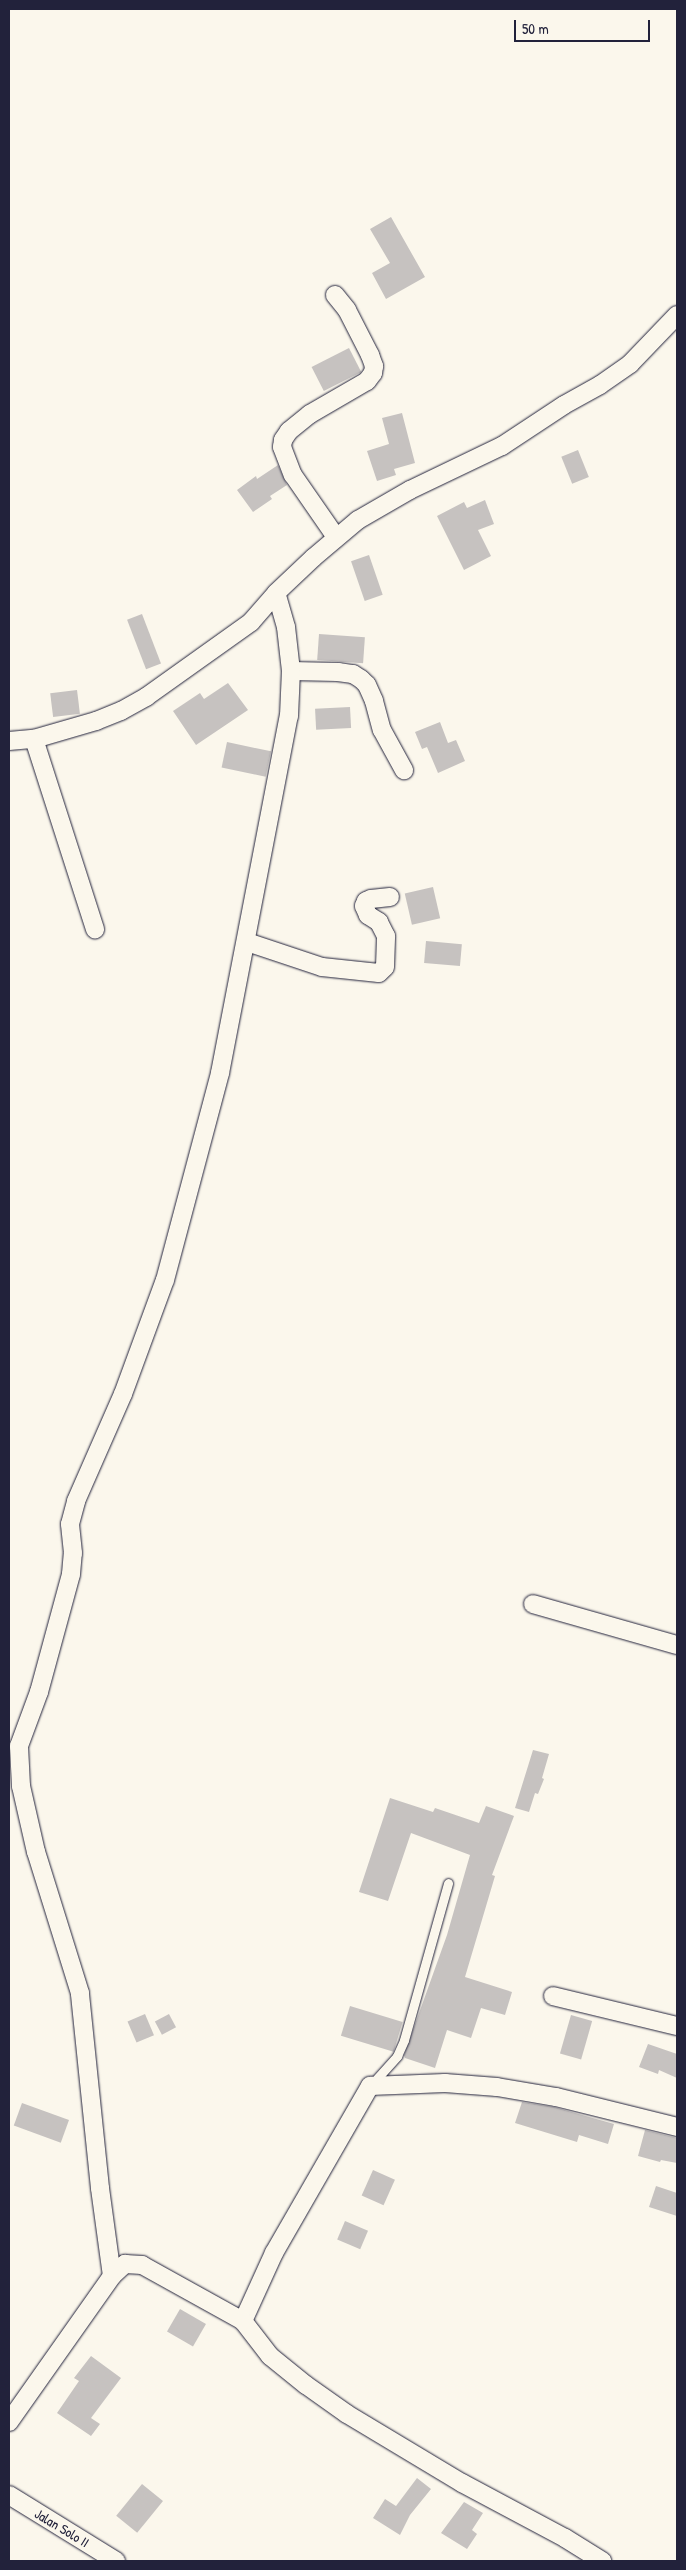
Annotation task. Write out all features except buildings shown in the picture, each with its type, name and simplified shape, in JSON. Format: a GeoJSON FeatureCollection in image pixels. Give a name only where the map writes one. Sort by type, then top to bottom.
{"type":"FeatureCollection","features":[{"type":"Feature","properties":{"kind":"street"},"geometry":{"type":"LineString","coordinates":[[335,295],[346,310],[370,355],[374,366],[373,373],[366,381],[310,414],[289,431],[283,440],[282,447],[293,475],[336,537]]}},
{"type":"Feature","properties":{"kind":"street"},"geometry":{"type":"LineString","coordinates":[[9,741],[34,739],[96,721],[121,711],[146,697],[251,622],[276,593],[336,537],[380,507],[502,446],[564,405],[600,384],[630,364],[677,315]]}},
{"type":"Feature","properties":{"kind":"street"},"geometry":{"type":"LineString","coordinates":[[112,2276],[99,2178],[80,1993],[36,1852],[22,1786],[19,1746],[39,1692],[71,1574],[73,1553],[70,1524],[76,1501],[123,1394],[165,1280],[220,1073],[289,716],[291,670],[286,627],[276,593]]}},
{"type":"Feature","properties":{"kind":"street"},"geometry":{"type":"LineString","coordinates":[[291,670],[338,672],[353,674],[361,679],[374,701],[382,730],[404,770]]}},
{"type":"Feature","properties":{"kind":"street"},"geometry":{"type":"LineString","coordinates":[[34,739],[95,929]]}},
{"type":"Feature","properties":{"kind":"street"},"geometry":{"type":"LineString","coordinates":[[246,942],[322,967],[379,973],[385,967],[386,936],[379,922],[368,914],[364,906],[366,901],[371,899],[390,897]]}},
{"type":"Feature","properties":{"kind":"street"},"geometry":{"type":"LineString","coordinates":[[533,1604],[677,1645]]}},
{"type":"Feature","properties":{"kind":"street"},"geometry":{"type":"LineString","coordinates":[[553,1996],[677,2026]]}},
{"type":"Feature","properties":{"kind":"street"},"geometry":{"type":"LineString","coordinates":[[243,2321],[274,2253],[370,2086],[445,2083],[497,2087],[556,2097],[677,2127]]}},
{"type":"Feature","properties":{"kind":"street"},"geometry":{"type":"LineString","coordinates":[[9,2422],[112,2276],[125,2264],[142,2265],[243,2321],[270,2356],[306,2386],[347,2414],[462,2483],[565,2538],[602,2561]]}},
{"type":"Feature","properties":{"kind":"street","name":"Jalan Solo II"},"geometry":{"type":"LineString","coordinates":[[9,2495],[116,2561]]}},
{"type":"Feature","properties":{"kind":"lane"},"geometry":{"type":"LineString","coordinates":[[370,2086],[391,2064],[404,2040],[448,1883]]}}]}
